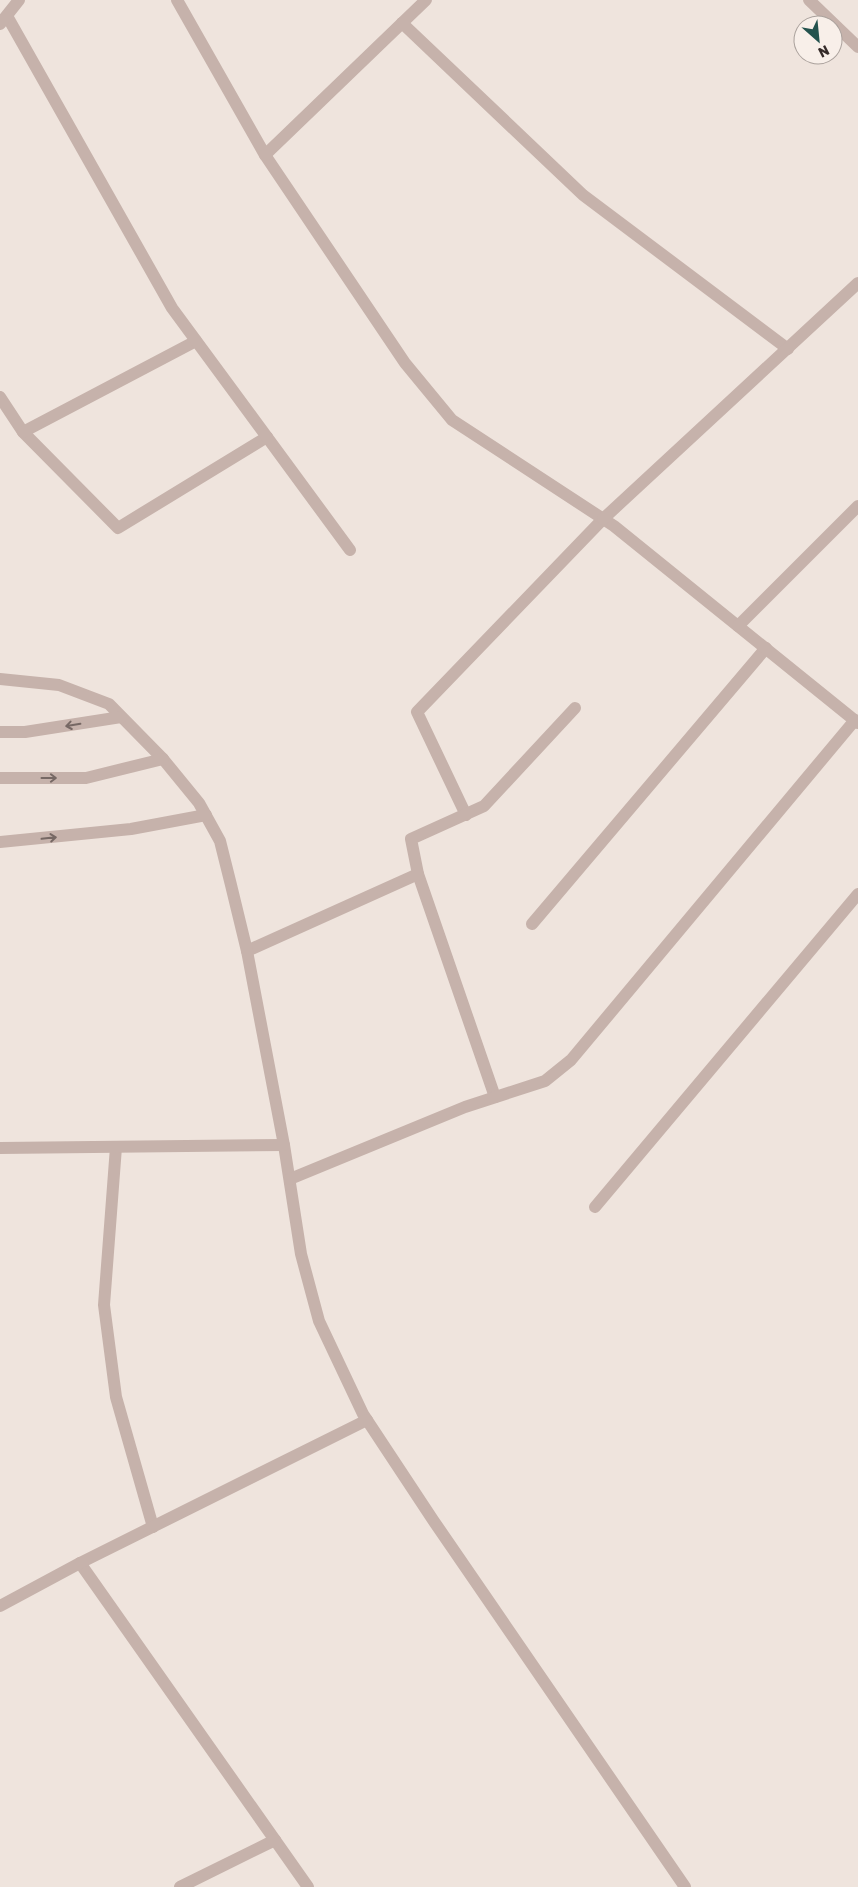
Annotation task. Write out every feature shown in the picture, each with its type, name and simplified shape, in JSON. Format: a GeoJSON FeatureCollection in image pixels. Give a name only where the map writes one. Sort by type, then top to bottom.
{"type":"FeatureCollection","features":[{"type":"Feature","properties":{"kind":"street"},"geometry":{"type":"LineString","coordinates":[[19,0],[3,20],[172,308],[350,550]]}},
{"type":"Feature","properties":{"kind":"street"},"geometry":{"type":"LineString","coordinates":[[178,0],[265,155],[405,363],[452,420],[603,519],[857,721],[571,1060],[545,1081],[464,1107],[290,1179]]}},
{"type":"Feature","properties":{"kind":"street"},"geometry":{"type":"LineString","coordinates":[[265,155],[426,0]]}},
{"type":"Feature","properties":{"kind":"street"},"geometry":{"type":"LineString","coordinates":[[809,0],[858,47]]}},
{"type":"Feature","properties":{"kind":"street"},"geometry":{"type":"LineString","coordinates":[[402,23],[583,195],[788,349]]}},
{"type":"Feature","properties":{"kind":"street"},"geometry":{"type":"LineString","coordinates":[[466,814],[416,712],[603,519],[858,283]]}},
{"type":"Feature","properties":{"kind":"street"},"geometry":{"type":"LineString","coordinates":[[23,432],[196,341]]}},
{"type":"Feature","properties":{"kind":"street"},"geometry":{"type":"LineString","coordinates":[[0,397],[23,432],[118,528],[267,437]]}},
{"type":"Feature","properties":{"kind":"street"},"geometry":{"type":"LineString","coordinates":[[738,626],[858,506]]}},
{"type":"Feature","properties":{"kind":"street"},"geometry":{"type":"LineString","coordinates":[[532,924],[766,648]]}},
{"type":"Feature","properties":{"kind":"street"},"geometry":{"type":"LineString","coordinates":[[0,678],[59,685],[109,704],[163,759],[199,803],[206,815],[220,841],[246,952],[284,1145],[301,1254],[319,1321],[366,1420],[684,1887]]}},
{"type":"Feature","properties":{"kind":"street"},"geometry":{"type":"LineString","coordinates":[[495,1097],[418,874],[411,839],[484,806],[574,708]]}},
{"type":"Feature","properties":{"kind":"street"},"geometry":{"type":"LineString","coordinates":[[0,732],[25,732],[121,717]]}},
{"type":"Feature","properties":{"kind":"street"},"geometry":{"type":"LineString","coordinates":[[0,778],[86,778],[163,759]]}},
{"type":"Feature","properties":{"kind":"street"},"geometry":{"type":"LineString","coordinates":[[0,842],[131,829],[206,815]]}},
{"type":"Feature","properties":{"kind":"street"},"geometry":{"type":"LineString","coordinates":[[246,952],[418,874]]}},
{"type":"Feature","properties":{"kind":"street"},"geometry":{"type":"LineString","coordinates":[[595,1207],[858,894]]}},
{"type":"Feature","properties":{"kind":"street"},"geometry":{"type":"LineString","coordinates":[[0,1148],[284,1145]]}},
{"type":"Feature","properties":{"kind":"street"},"geometry":{"type":"LineString","coordinates":[[116,1147],[104,1305],[116,1397],[153,1527]]}},
{"type":"Feature","properties":{"kind":"street"},"geometry":{"type":"LineString","coordinates":[[0,1606],[80,1563],[366,1420]]}},
{"type":"Feature","properties":{"kind":"street"},"geometry":{"type":"LineString","coordinates":[[80,1563],[308,1887]]}},
{"type":"Feature","properties":{"kind":"street"},"geometry":{"type":"LineString","coordinates":[[180,1887],[275,1840]]}}]}
